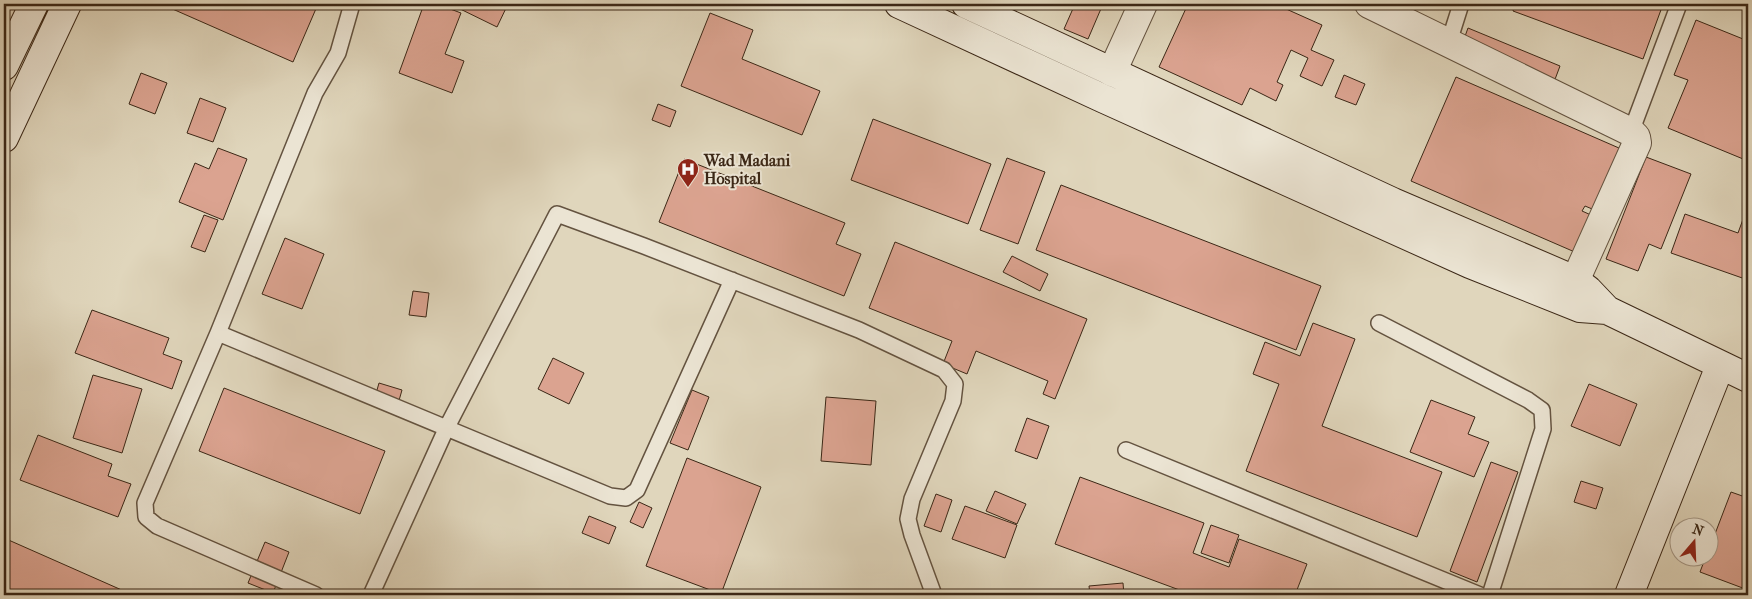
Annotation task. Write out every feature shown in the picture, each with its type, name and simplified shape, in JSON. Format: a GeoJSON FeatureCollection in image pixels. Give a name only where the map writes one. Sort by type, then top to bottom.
{"type":"FeatureCollection","features":[{"type":"Feature","properties":{"kind":"main road"},"geometry":{"type":"LineString","coordinates":[[4,66],[34,4]]}},
{"type":"Feature","properties":{"kind":"main road"},"geometry":{"type":"LineString","coordinates":[[4,138],[68,4]]}},
{"type":"Feature","properties":{"kind":"main road"},"geometry":{"type":"LineString","coordinates":[[966,4],[1393,202],[1570,292]]}},
{"type":"Feature","properties":{"kind":"main road"},"geometry":{"type":"LineString","coordinates":[[1112,72],[1143,4]]}},
{"type":"Feature","properties":{"kind":"main road"},"geometry":{"type":"LineString","coordinates":[[1369,4],[1636,136],[1637,143],[1570,292]]}},
{"type":"Feature","properties":{"kind":"main road"},"geometry":{"type":"LineString","coordinates":[[912,7],[1119,106],[1470,264],[1570,292],[1588,290],[1608,310],[1748,378]]}},
{"type":"Feature","properties":{"kind":"main road"},"geometry":{"type":"LineString","coordinates":[[1629,595],[1720,366]]}},
{"type":"Feature","properties":{"kind":"lane"},"geometry":{"type":"LineString","coordinates":[[316,595],[157,526],[146,517],[145,503],[218,333],[315,93],[338,53],[352,4]]}},
{"type":"Feature","properties":{"kind":"lane"},"geometry":{"type":"LineString","coordinates":[[1449,42],[1460,4]]}},
{"type":"Feature","properties":{"kind":"lane"},"geometry":{"type":"LineString","coordinates":[[1631,132],[1679,4]]}},
{"type":"Feature","properties":{"kind":"lane"},"geometry":{"type":"LineString","coordinates":[[371,595],[448,427],[557,214],[859,330],[944,370],[955,384],[953,400],[912,499],[908,520],[934,595]]}},
{"type":"Feature","properties":{"kind":"lane"},"geometry":{"type":"LineString","coordinates":[[218,333],[448,427],[610,496],[626,498],[637,490],[732,280]]}},
{"type":"Feature","properties":{"kind":"lane"},"geometry":{"type":"LineString","coordinates":[[1379,323],[1528,400],[1542,410],[1544,429],[1490,595]]}},
{"type":"Feature","properties":{"kind":"lane"},"geometry":{"type":"LineString","coordinates":[[1126,450],[1480,595]]}},
{"type":"Feature","properties":{"kind":"building"},"geometry":{"type":"Polygon","coordinates":[[[169,4],[318,4],[293,62],[168,7],[169,4]]]}},
{"type":"Feature","properties":{"kind":"building"},"geometry":{"type":"Polygon","coordinates":[[[424,4],[437,4],[461,13],[445,54],[464,61],[452,93],[399,73],[424,4]]]}},
{"type":"Feature","properties":{"kind":"building"},"geometry":{"type":"Polygon","coordinates":[[[450,4],[508,4],[497,27],[450,4]]]}},
{"type":"Feature","properties":{"kind":"building"},"geometry":{"type":"Polygon","coordinates":[[[1075,4],[1103,4],[1088,39],[1064,29],[1075,4]]]}},
{"type":"Feature","properties":{"kind":"building"},"geometry":{"type":"Polygon","coordinates":[[[1188,4],[1275,4],[1322,25],[1311,50],[1334,60],[1322,86],[1300,76],[1308,58],[1291,50],[1277,82],[1283,85],[1276,101],[1250,88],[1242,105],[1159,67],[1188,4]]]}},
{"type":"Feature","properties":{"kind":"building"},"geometry":{"type":"Polygon","coordinates":[[[1515,4],[1652,4],[1662,7],[1643,59],[1513,11],[1515,4]]]}},
{"type":"Feature","properties":{"kind":"building"},"geometry":{"type":"Polygon","coordinates":[[[710,13],[753,30],[742,59],[820,91],[802,135],[681,86],[710,13]]]}},
{"type":"Feature","properties":{"kind":"building"},"geometry":{"type":"Polygon","coordinates":[[[1696,20],[1748,41],[1748,161],[1668,128],[1688,80],[1674,75],[1696,20]]]}},
{"type":"Feature","properties":{"kind":"building"},"geometry":{"type":"Polygon","coordinates":[[[1468,28],[1560,66],[1551,90],[1459,53],[1468,28]]]}},
{"type":"Feature","properties":{"kind":"building"},"geometry":{"type":"Polygon","coordinates":[[[141,73],[167,83],[155,114],[129,104],[141,73]]]}},
{"type":"Feature","properties":{"kind":"building"},"geometry":{"type":"Polygon","coordinates":[[[1344,75],[1365,84],[1356,105],[1335,97],[1344,75]]]}},
{"type":"Feature","properties":{"kind":"building"},"geometry":{"type":"Polygon","coordinates":[[[1456,77],[1635,155],[1609,216],[1585,206],[1582,211],[1600,219],[1584,256],[1411,181],[1456,77]]]}},
{"type":"Feature","properties":{"kind":"building"},"geometry":{"type":"Polygon","coordinates":[[[200,98],[226,108],[213,142],[187,133],[200,98]]]}},
{"type":"Feature","properties":{"kind":"building"},"geometry":{"type":"Polygon","coordinates":[[[658,104],[676,111],[670,127],[652,120],[658,104]]]}},
{"type":"Feature","properties":{"kind":"building"},"geometry":{"type":"Polygon","coordinates":[[[873,119],[991,164],[968,224],[851,180],[873,119]]]}},
{"type":"Feature","properties":{"kind":"building"},"geometry":{"type":"Polygon","coordinates":[[[218,148],[247,159],[223,220],[179,202],[195,163],[209,169],[218,148]]]}},
{"type":"Feature","properties":{"kind":"building"},"geometry":{"type":"Polygon","coordinates":[[[1646,157],[1691,174],[1661,249],[1649,244],[1638,271],[1606,259],[1646,157]]]}},
{"type":"Feature","properties":{"kind":"building"},"geometry":{"type":"Polygon","coordinates":[[[1007,158],[1045,172],[1018,244],[980,230],[1007,158]]]}},
{"type":"Feature","properties":{"kind":"building"},"geometry":{"type":"Polygon","coordinates":[[[684,159],[845,223],[836,244],[861,254],[844,296],[659,222],[684,159]]]}},
{"type":"Feature","properties":{"kind":"building"},"geometry":{"type":"Polygon","coordinates":[[[1061,185],[1321,286],[1296,350],[1036,250],[1061,185]]]}},
{"type":"Feature","properties":{"kind":"building"},"geometry":{"type":"Polygon","coordinates":[[[1746,211],[1748,212],[1748,280],[1671,253],[1685,214],[1738,233],[1746,211]]]}},
{"type":"Feature","properties":{"kind":"building"},"geometry":{"type":"Polygon","coordinates":[[[204,215],[218,220],[205,252],[191,247],[204,215]]]}},
{"type":"Feature","properties":{"kind":"building"},"geometry":{"type":"Polygon","coordinates":[[[285,238],[324,254],[302,309],[262,294],[285,238]]]}},
{"type":"Feature","properties":{"kind":"building"},"geometry":{"type":"Polygon","coordinates":[[[895,242],[1087,319],[1055,399],[1043,394],[1048,381],[976,351],[967,374],[943,364],[952,341],[869,308],[895,242]]]}},
{"type":"Feature","properties":{"kind":"building"},"geometry":{"type":"Polygon","coordinates":[[[1012,256],[1048,274],[1040,291],[1003,272],[1012,256]]]}},
{"type":"Feature","properties":{"kind":"building"},"geometry":{"type":"Polygon","coordinates":[[[413,291],[429,293],[426,317],[409,315],[413,291]]]}},
{"type":"Feature","properties":{"kind":"building"},"geometry":{"type":"Polygon","coordinates":[[[92,310],[169,338],[163,354],[182,361],[172,389],[75,353],[92,310]]]}},
{"type":"Feature","properties":{"kind":"building"},"geometry":{"type":"Polygon","coordinates":[[[1313,323],[1355,339],[1322,426],[1442,472],[1417,537],[1246,471],[1279,384],[1253,374],[1265,342],[1300,356],[1313,323]]]}},
{"type":"Feature","properties":{"kind":"building"},"geometry":{"type":"Polygon","coordinates":[[[553,358],[584,373],[569,404],[538,389],[553,358]]]}},
{"type":"Feature","properties":{"kind":"building"},"geometry":{"type":"Polygon","coordinates":[[[93,375],[142,389],[122,453],[73,438],[93,375]]]}},
{"type":"Feature","properties":{"kind":"building"},"geometry":{"type":"Polygon","coordinates":[[[379,383],[402,390],[398,404],[375,397],[379,383]]]}},
{"type":"Feature","properties":{"kind":"building"},"geometry":{"type":"Polygon","coordinates":[[[1589,384],[1637,404],[1620,446],[1571,426],[1589,384]]]}},
{"type":"Feature","properties":{"kind":"building"},"geometry":{"type":"Polygon","coordinates":[[[224,388],[385,451],[360,514],[199,451],[224,388]]]}},
{"type":"Feature","properties":{"kind":"building"},"geometry":{"type":"Polygon","coordinates":[[[692,390],[709,397],[688,450],[670,443],[692,390]]]}},
{"type":"Feature","properties":{"kind":"building"},"geometry":{"type":"Polygon","coordinates":[[[826,397],[876,401],[871,465],[821,461],[826,397]]]}},
{"type":"Feature","properties":{"kind":"building"},"geometry":{"type":"Polygon","coordinates":[[[1431,400],[1475,417],[1468,434],[1489,442],[1474,477],[1410,452],[1431,400]]]}},
{"type":"Feature","properties":{"kind":"building"},"geometry":{"type":"Polygon","coordinates":[[[1027,418],[1049,426],[1037,459],[1015,451],[1027,418]]]}},
{"type":"Feature","properties":{"kind":"building"},"geometry":{"type":"Polygon","coordinates":[[[38,435],[112,464],[108,476],[131,484],[118,517],[20,480],[38,435]]]}},
{"type":"Feature","properties":{"kind":"building"},"geometry":{"type":"Polygon","coordinates":[[[687,458],[761,487],[721,594],[646,566],[687,458]]]}},
{"type":"Feature","properties":{"kind":"building"},"geometry":{"type":"Polygon","coordinates":[[[1491,462],[1518,472],[1477,582],[1450,571],[1491,462]]]}},
{"type":"Feature","properties":{"kind":"building"},"geometry":{"type":"Polygon","coordinates":[[[1080,477],[1204,523],[1193,553],[1229,567],[1239,539],[1307,564],[1295,595],[1193,595],[1055,544],[1080,477]]]}},
{"type":"Feature","properties":{"kind":"building"},"geometry":{"type":"Polygon","coordinates":[[[1581,481],[1603,488],[1596,509],[1574,502],[1581,481]]]}},
{"type":"Feature","properties":{"kind":"building"},"geometry":{"type":"Polygon","coordinates":[[[995,491],[1026,504],[1017,524],[986,511],[995,491]]]}},
{"type":"Feature","properties":{"kind":"building"},"geometry":{"type":"Polygon","coordinates":[[[1731,492],[1748,498],[1748,590],[1700,572],[1702,566],[1720,566],[1720,521],[1731,492]]]}},
{"type":"Feature","properties":{"kind":"building"},"geometry":{"type":"Polygon","coordinates":[[[936,494],[952,500],[941,532],[924,526],[936,494]]]}},
{"type":"Feature","properties":{"kind":"building"},"geometry":{"type":"Polygon","coordinates":[[[639,502],[652,508],[643,528],[630,522],[639,502]]]}},
{"type":"Feature","properties":{"kind":"building"},"geometry":{"type":"Polygon","coordinates":[[[965,506],[1017,525],[1005,558],[952,539],[965,506]]]}},
{"type":"Feature","properties":{"kind":"building"},"geometry":{"type":"Polygon","coordinates":[[[589,516],[616,527],[609,544],[582,533],[589,516]]]}},
{"type":"Feature","properties":{"kind":"building"},"geometry":{"type":"Polygon","coordinates":[[[1211,525],[1239,535],[1229,563],[1201,553],[1211,525]]]}},
{"type":"Feature","properties":{"kind":"building"},"geometry":{"type":"Polygon","coordinates":[[[4,538],[133,595],[4,595],[4,538]]]}},
{"type":"Feature","properties":{"kind":"building"},"geometry":{"type":"Polygon","coordinates":[[[265,542],[289,552],[273,593],[248,583],[265,542]]]}},
{"type":"Feature","properties":{"kind":"building"},"geometry":{"type":"Polygon","coordinates":[[[1123,583],[1124,595],[1090,595],[1089,586],[1123,583]]]}},
{"type":"Feature","properties":{"kind":"place","name":"Wad Madani Hospital"},"geometry":{"type":"Point","coordinates":[688,188]}}]}
